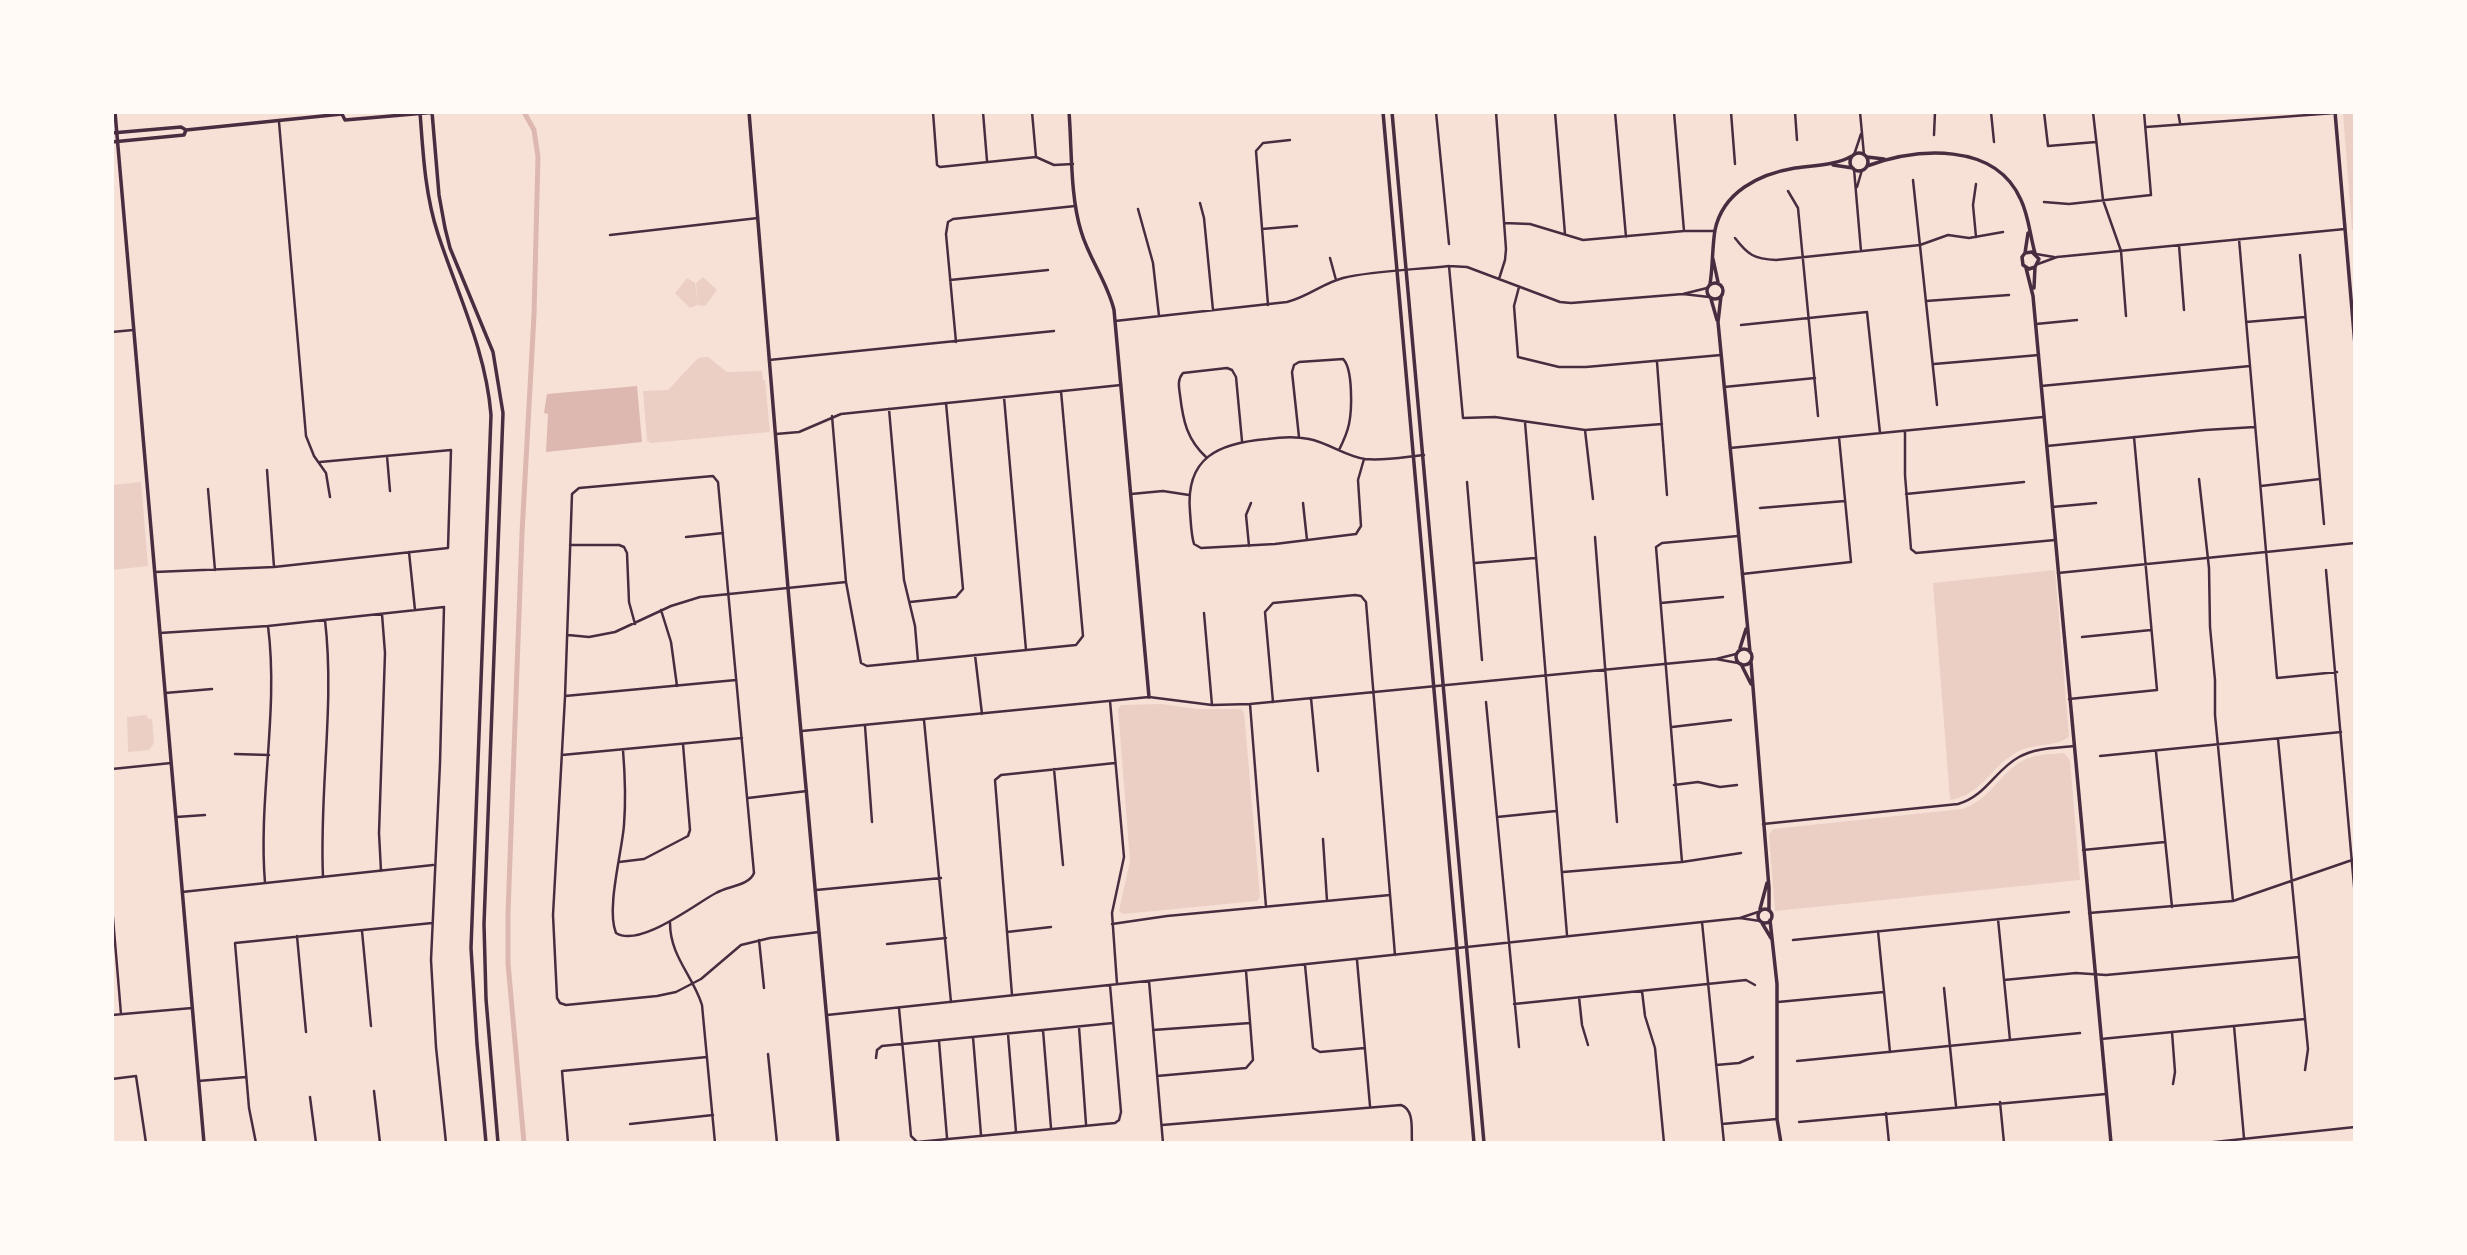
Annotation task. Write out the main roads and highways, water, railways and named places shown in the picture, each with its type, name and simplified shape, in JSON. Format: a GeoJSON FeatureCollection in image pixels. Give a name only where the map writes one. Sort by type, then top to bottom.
{"type":"FeatureCollection","features":[{"type":"Feature","properties":{"kind":"waterway"},"geometry":{"type":"LineString","coordinates":[[524,112],[534,130],[538,157],[534,315],[522,533],[508,913],[508,963],[524,1143]]}}]}
